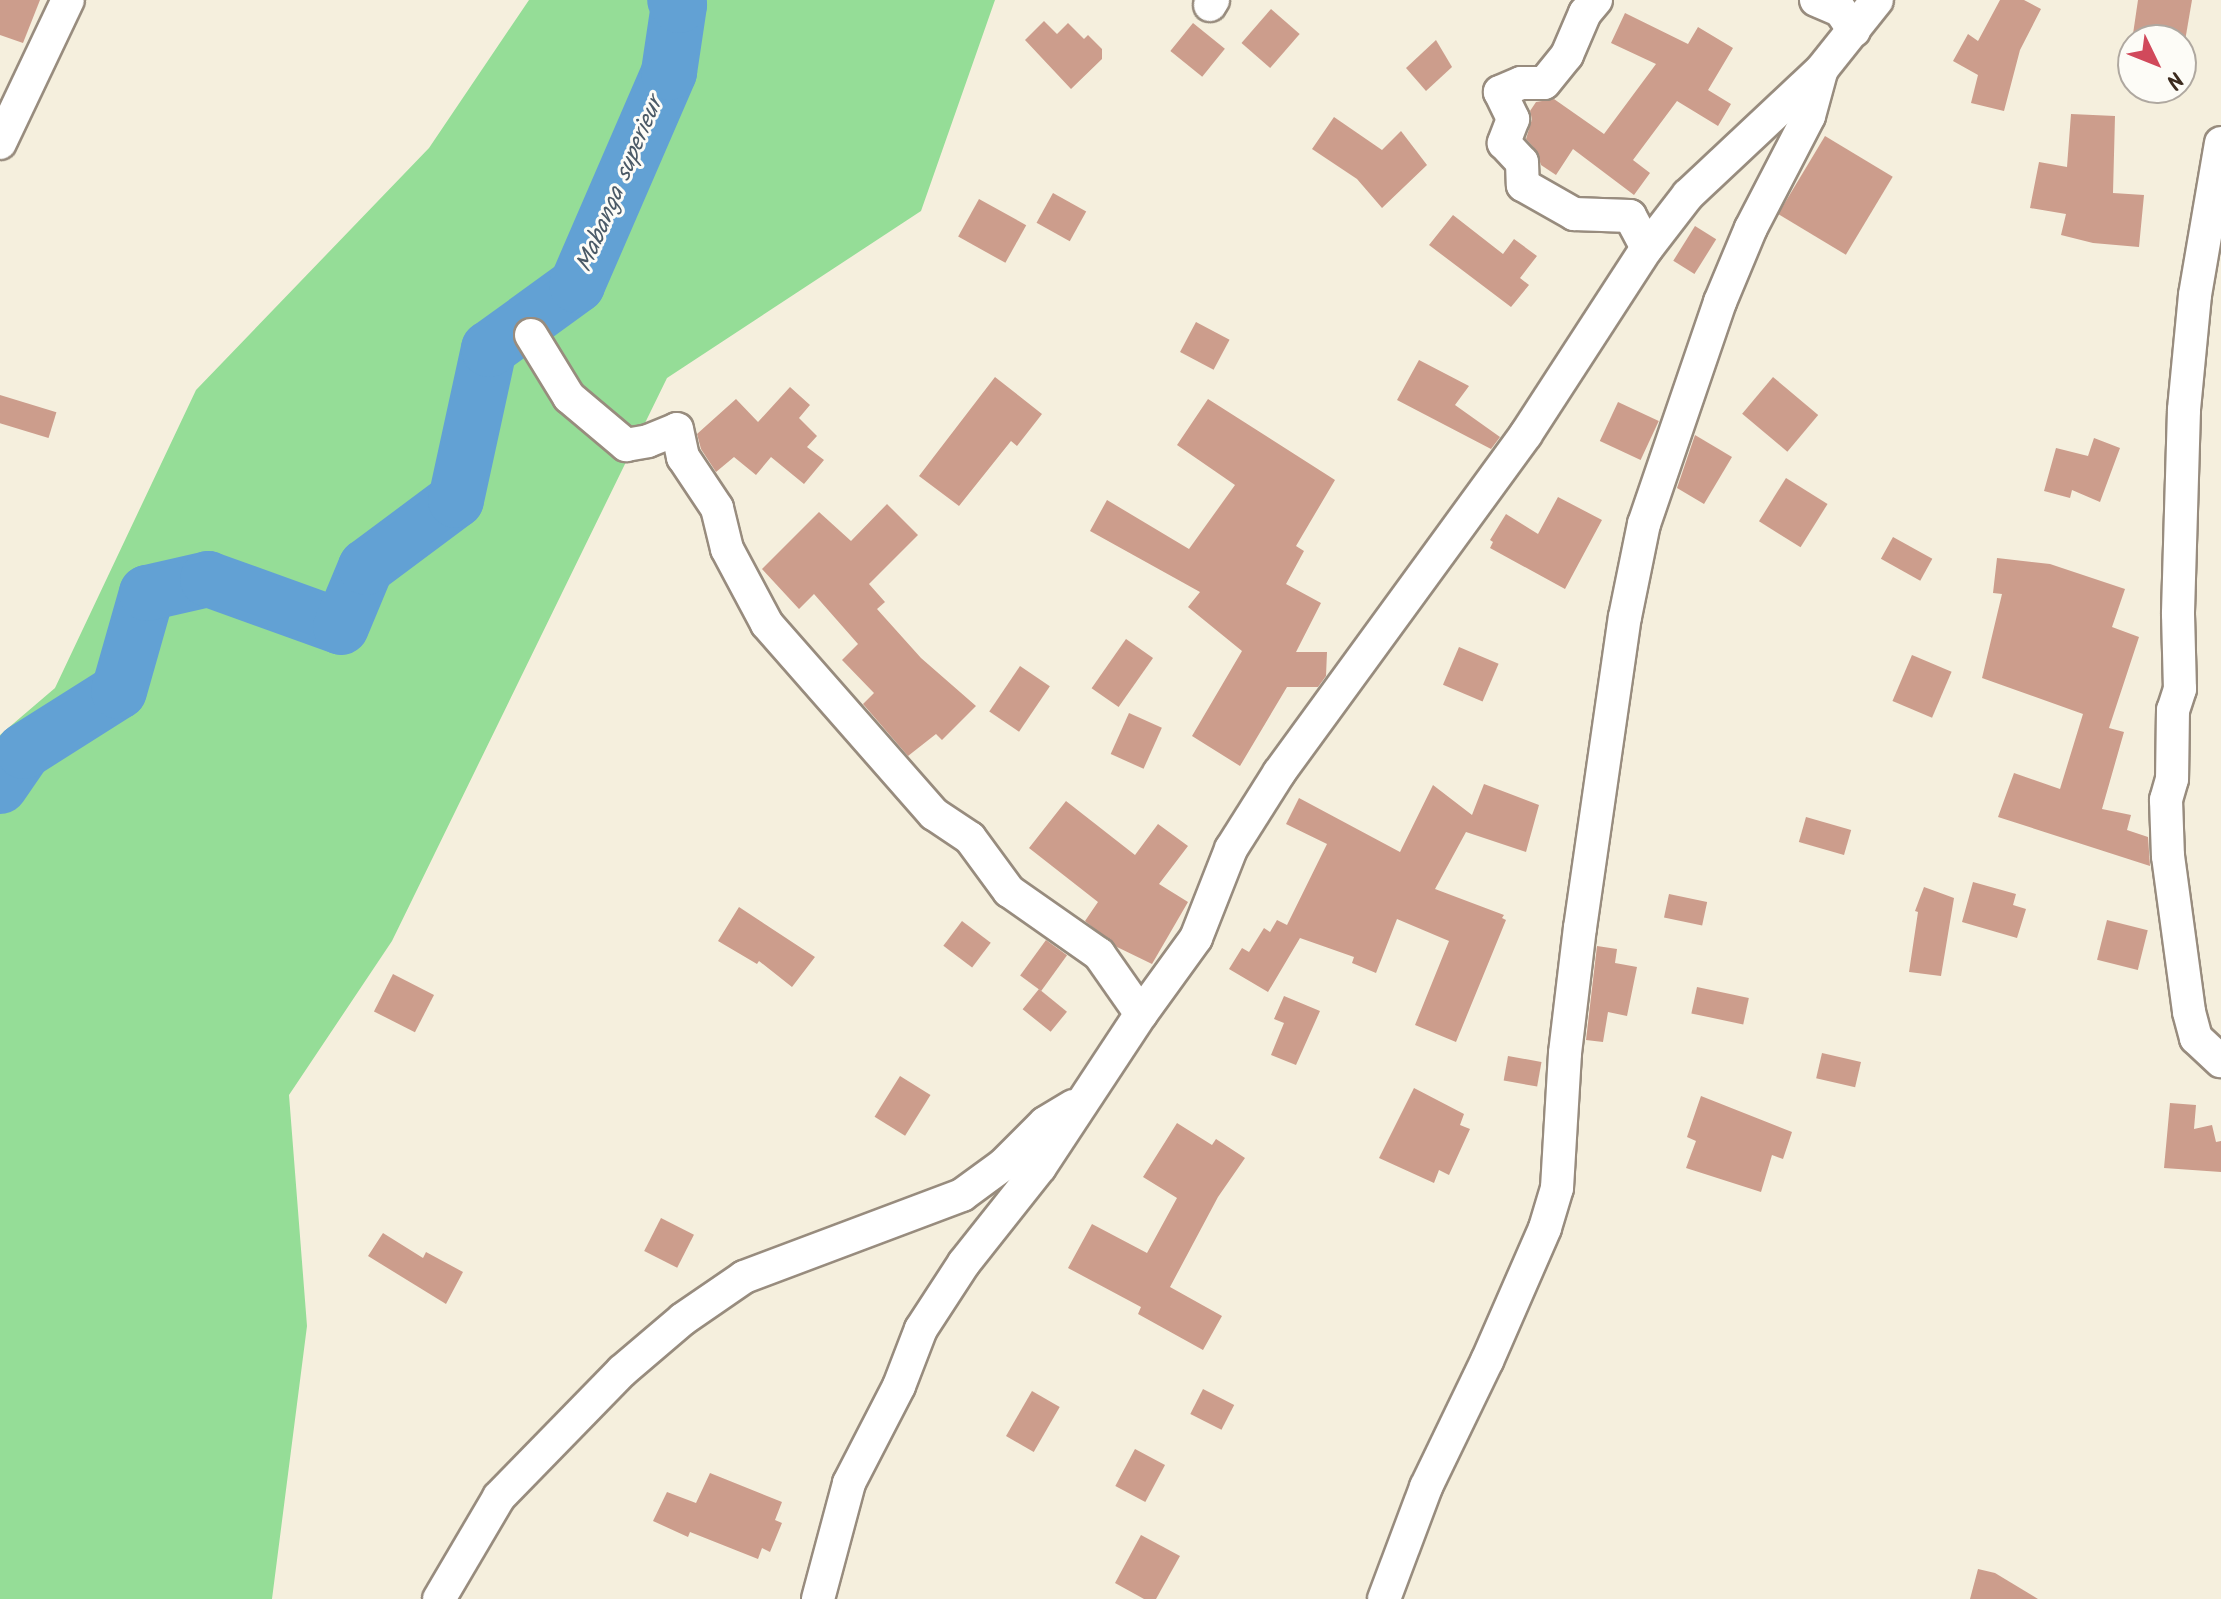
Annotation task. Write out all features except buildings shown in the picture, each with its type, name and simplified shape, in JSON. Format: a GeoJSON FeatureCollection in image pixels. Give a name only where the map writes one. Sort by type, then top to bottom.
{"type":"FeatureCollection","features":[{"type":"Feature","properties":{"kind":"street"},"geometry":{"type":"LineString","coordinates":[[0,143],[68,0]]}},
{"type":"Feature","properties":{"kind":"street"},"geometry":{"type":"LineString","coordinates":[[1596,0],[1585,13],[1567,55],[1544,83],[1521,83],[1500,92],[1513,119],[1504,143],[1522,162],[1523,185],[1574,214],[1630,216],[1647,248]]}},
{"type":"Feature","properties":{"kind":"street"},"geometry":{"type":"LineString","coordinates":[[1816,0],[1840,10],[1854,31]]}},
{"type":"Feature","properties":{"kind":"street"},"geometry":{"type":"LineString","coordinates":[[818,1599],[849,1483],[899,1386],[921,1329],[964,1263],[1032,1179],[1141,1014],[1196,938],[1231,849],[1279,773],[1526,434],[1647,248],[1688,195],[1822,69],[1877,0]]}},
{"type":"Feature","properties":{"kind":"street"},"geometry":{"type":"LineString","coordinates":[[1384,1599],[1426,1487],[1487,1361],[1545,1228],[1557,1188],[1565,1053],[1580,928],[1625,617],[1644,524],[1720,302],[1751,228],[1809,116],[1822,69]]}},
{"type":"Feature","properties":{"kind":"street"},"geometry":{"type":"LineString","coordinates":[[2221,143],[2195,295],[2184,410],[2178,614],[2180,689],[2173,710],[2172,779],[2166,800],[2170,869],[2189,1012],[2196,1038],[2221,1061]]}},
{"type":"Feature","properties":{"kind":"street"},"geometry":{"type":"LineString","coordinates":[[531,335],[569,397],[626,445],[648,441],[677,429],[683,457],[717,508],[727,549],[767,624],[812,680],[915,788],[934,814],[970,838],[1009,891],[1099,954],[1141,1014]]}},
{"type":"Feature","properties":{"kind":"street"},"geometry":{"type":"LineString","coordinates":[[439,1599],[499,1497],[622,1371],[683,1319],[744,1277],[883,1226],[914,1210],[962,1195],[1003,1165],[1045,1123],[1083,1102]]}},
{"type":"Feature","properties":{"kind":"green space"},"geometry":{"type":"Polygon","coordinates":[[[529,0],[995,0],[921,211],[667,378],[392,941],[289,1095],[307,1326],[272,1599],[0,1599],[0,735],[55,688],[196,390],[429,148],[529,0]]]}},
{"type":"Feature","properties":{"kind":"waterway","name":"Mabanga superieur"},"geometry":{"type":"LineString","coordinates":[[0,786],[24,751],[119,691],[147,593],[208,579],[341,627],[366,567],[456,500],[489,349],[577,285],[669,72],[679,5],[675,0]]}}]}
